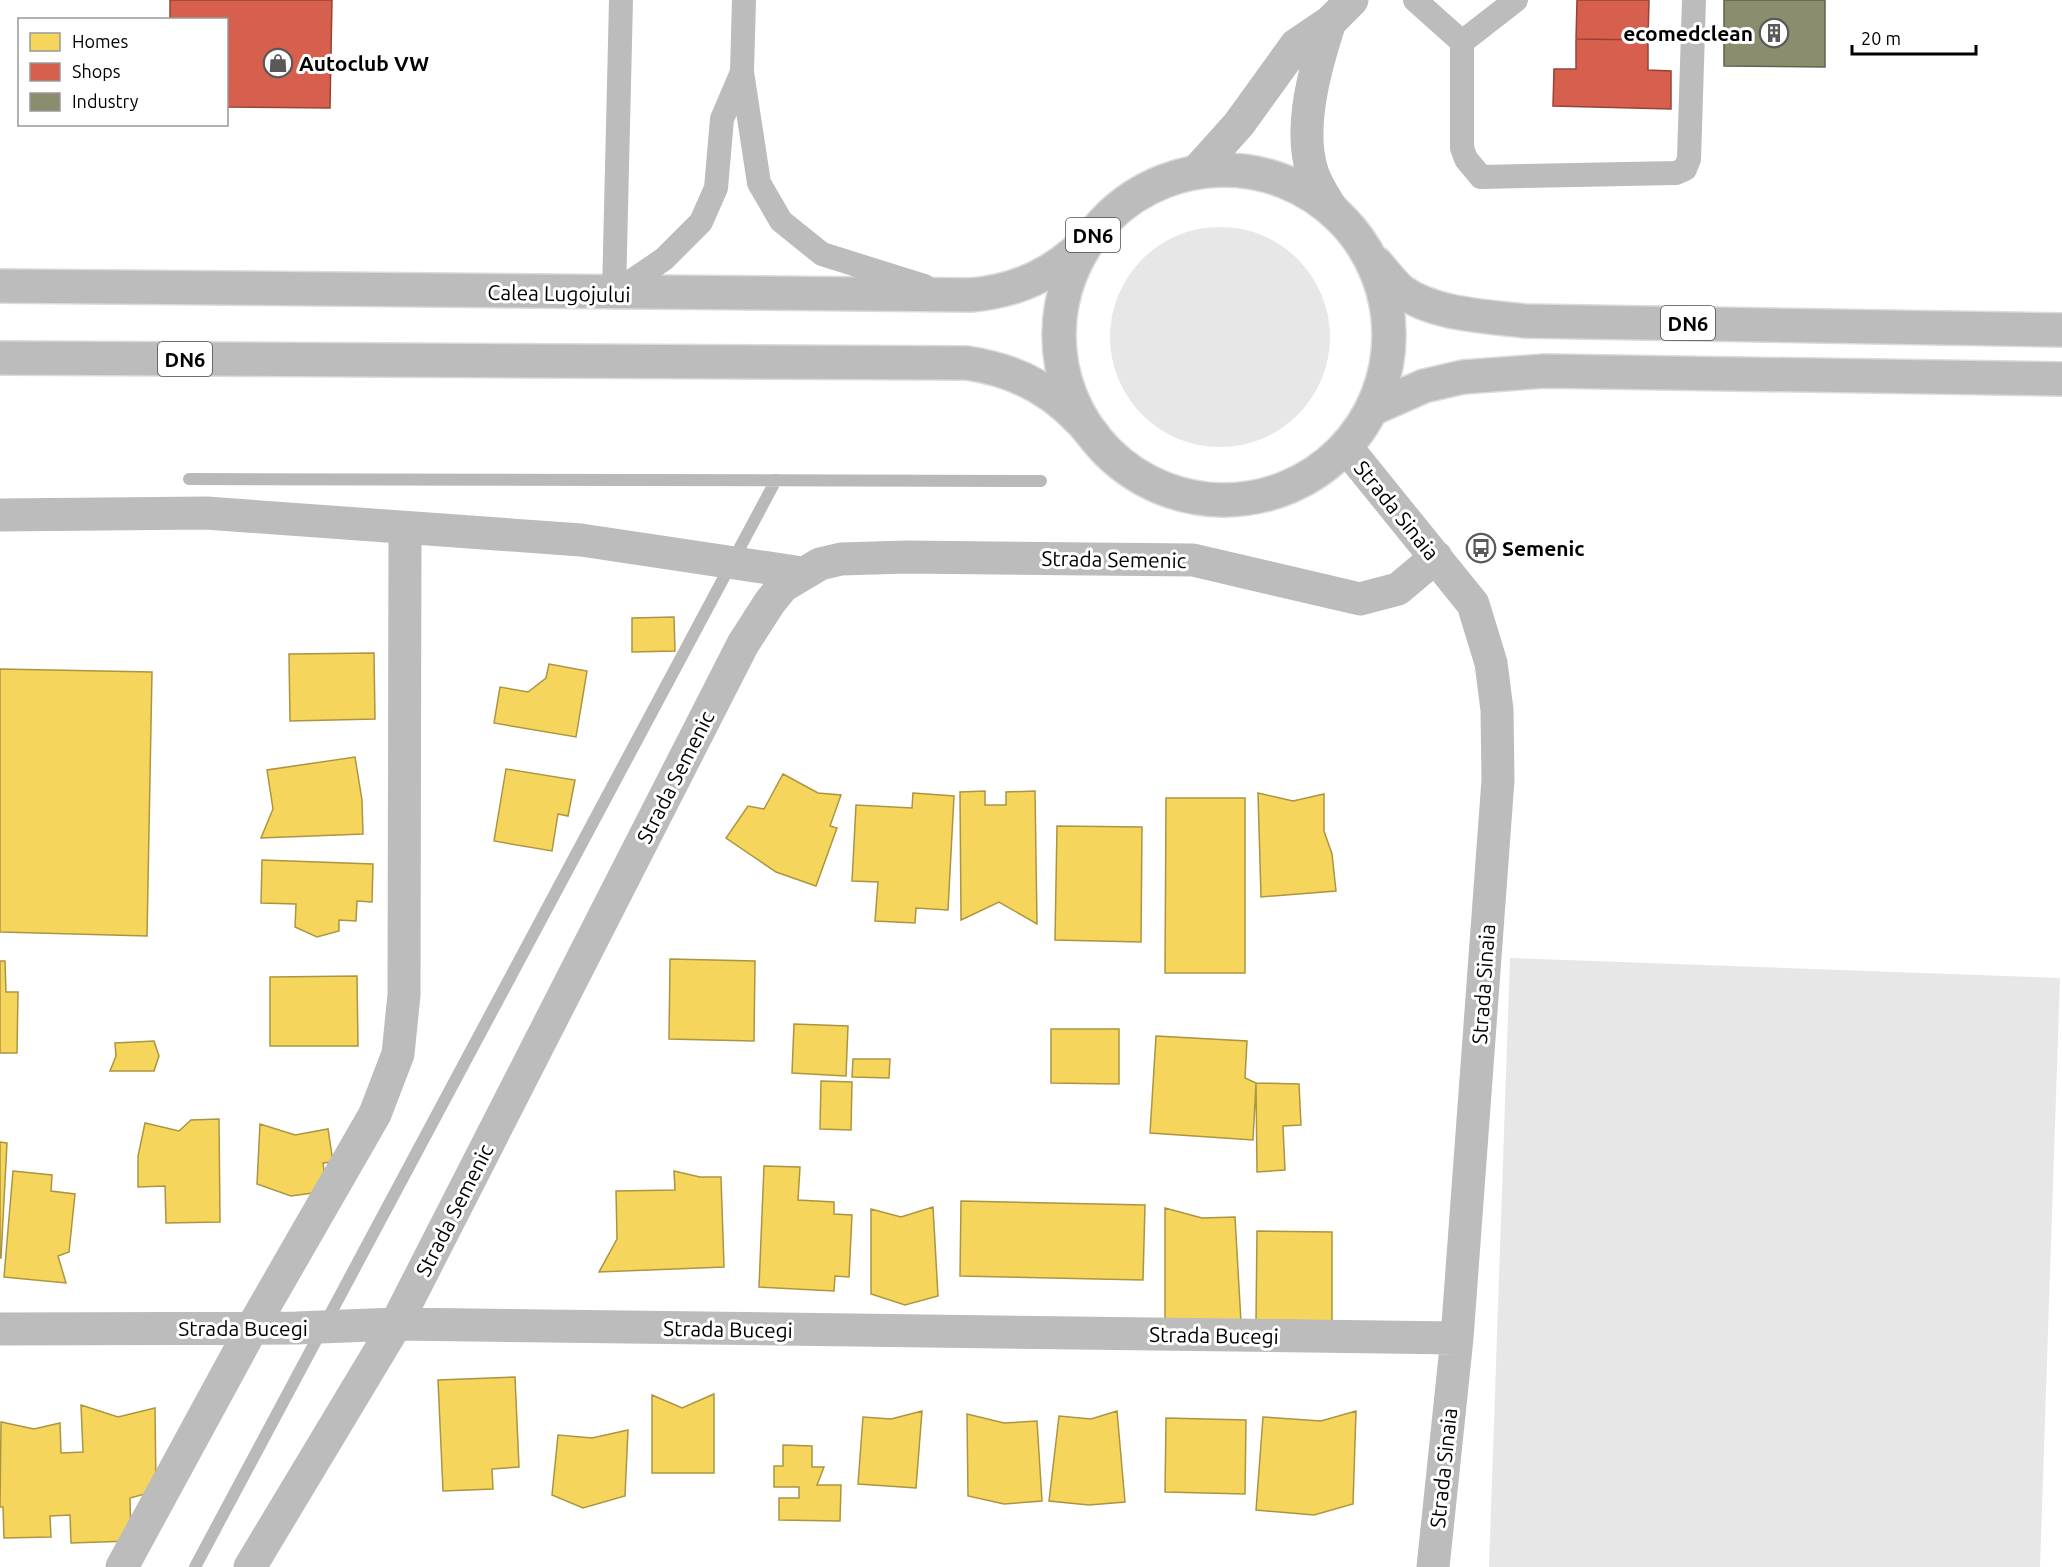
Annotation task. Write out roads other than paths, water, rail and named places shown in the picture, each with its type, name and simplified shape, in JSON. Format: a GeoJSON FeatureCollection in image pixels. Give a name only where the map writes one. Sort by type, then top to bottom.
{"type":"FeatureCollection","features":[{"type":"Feature","properties":{"kind":"main road"},"geometry":{"type":"LineString","coordinates":[[1195,173],[1239,124],[1296,45],[1341,11]]}},
{"type":"Feature","properties":{"kind":"main road"},"geometry":{"type":"LineString","coordinates":[[1333,211],[1312,173],[1307,124],[1315,67],[1341,11]]}},
{"type":"Feature","properties":{"kind":"main road","name":"DN6"},"geometry":{"type":"LineString","coordinates":[[1094,436],[1078,411],[1066,383],[1059,339],[1061,309],[1068,280],[1081,253],[1098,229],[1119,208],[1143,191],[1169,180],[1195,173],[1223,170],[1269,177],[1298,187],[1333,211],[1402,291],[1444,309],[1524,321],[2062,330]]}},
{"type":"Feature","properties":{"kind":"main road","name":"Calea Lugojului"},"geometry":{"type":"LineString","coordinates":[[0,286],[955,296],[997,292],[1043,276],[1079,250],[1098,229]]}},
{"type":"Feature","properties":{"kind":"main road","name":"DN6"},"geometry":{"type":"LineString","coordinates":[[0,358],[967,363],[1012,372],[1036,384],[1065,404],[1123,465],[1145,480],[1183,495],[1224,500],[1264,495],[1290,486],[1314,473],[1346,447],[1372,410],[1386,368],[1389,325],[1381,282],[1361,243]]}},
{"type":"Feature","properties":{"kind":"main road"},"geometry":{"type":"LineString","coordinates":[[1372,410],[1424,386],[1463,377],[1545,371],[2062,379]]}},
{"type":"Feature","properties":{"kind":"main road","name":"Strada Sinaia"},"geometry":{"type":"LineString","coordinates":[[1346,447],[1473,604],[1491,663],[1497,710],[1498,780],[1457,1338],[1433,1567]]}},
{"type":"Feature","properties":{"kind":"main road"},"geometry":{"type":"LineString","coordinates":[[0,515],[206,513],[581,540],[802,573]]}},
{"type":"Feature","properties":{"kind":"main road"},"geometry":{"type":"LineString","coordinates":[[122,1567],[252,1328],[375,1114],[398,1054],[404,995],[405,528]]}},
{"type":"Feature","properties":{"kind":"main road","name":"Strada Semenic"},"geometry":{"type":"LineString","coordinates":[[250,1567],[396,1324],[743,644],[783,586],[820,564],[851,559],[1192,560],[1360,599],[1398,589],[1436,557]]}},
{"type":"Feature","properties":{"kind":"main road","name":"Strada Bucegi"},"geometry":{"type":"LineString","coordinates":[[0,1329],[296,1328],[396,1324],[1457,1338]]}},
{"type":"Feature","properties":{"kind":"lane"},"geometry":{"type":"LineString","coordinates":[[614,293],[621,0]]}},
{"type":"Feature","properties":{"kind":"lane"},"geometry":{"type":"LineString","coordinates":[[744,0],[742,72],[759,183],[781,221],[822,254],[955,296]]}},
{"type":"Feature","properties":{"kind":"lane"},"geometry":{"type":"LineString","coordinates":[[1415,0],[1462,42],[1462,148],[1466,159],[1481,177],[1676,173],[1685,169],[1689,159],[1694,0]]}},
{"type":"Feature","properties":{"kind":"lane"},"geometry":{"type":"LineString","coordinates":[[1462,42],[1516,0]]}},
{"type":"Feature","properties":{"kind":"lane"},"geometry":{"type":"LineString","coordinates":[[614,293],[664,259],[701,222],[716,188],[722,119],[742,72]]}},
{"type":"Feature","properties":{"kind":"waterway"},"geometry":{"type":"LineString","coordinates":[[189,479],[1041,481]]}},
{"type":"Feature","properties":{"kind":"waterway"},"geometry":{"type":"LineString","coordinates":[[195,1567],[776,480]]}},
{"type":"Feature","properties":{"kind":"place","name":"ecomedclean"},"geometry":{"type":"Point","coordinates":[1774,33]}},
{"type":"Feature","properties":{"kind":"place","name":"Autoclub VW"},"geometry":{"type":"Point","coordinates":[278,63]}},
{"type":"Feature","properties":{"kind":"place","name":"Semenic"},"geometry":{"type":"Point","coordinates":[1481,548]}}]}
